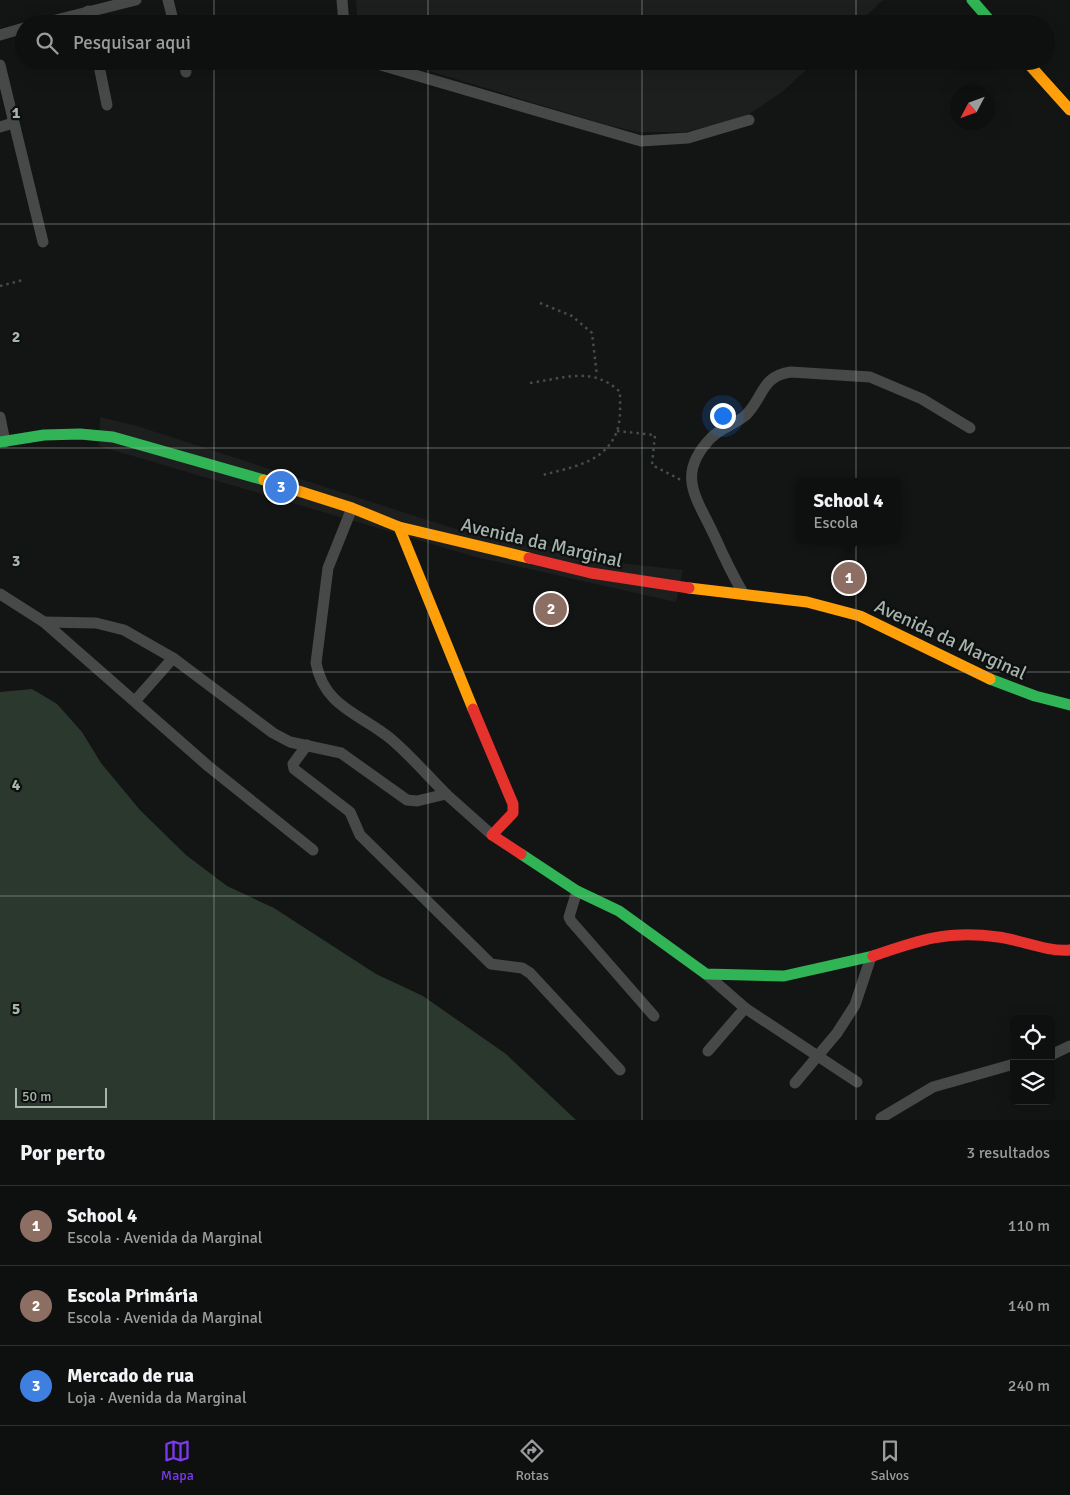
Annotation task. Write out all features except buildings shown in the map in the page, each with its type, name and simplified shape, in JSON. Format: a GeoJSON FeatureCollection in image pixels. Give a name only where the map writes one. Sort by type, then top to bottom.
{"type":"FeatureCollection","features":[{"type":"Feature","properties":{"kind":"street"},"geometry":{"type":"LineString","coordinates":[[71,15],[136,0]]}},
{"type":"Feature","properties":{"kind":"street"},"geometry":{"type":"LineString","coordinates":[[168,0],[172,15]]}},
{"type":"Feature","properties":{"kind":"street"},"geometry":{"type":"LineString","coordinates":[[342,0],[343,15]]}},
{"type":"Feature","properties":{"kind":"street"},"geometry":{"type":"LineString","coordinates":[[972,0],[985,15]]}},
{"type":"Feature","properties":{"kind":"street"},"geometry":{"type":"LineString","coordinates":[[88,10],[89,15]]}},
{"type":"Feature","properties":{"kind":"street"},"geometry":{"type":"LineString","coordinates":[[0,35],[15,31]]}},
{"type":"Feature","properties":{"kind":"street"},"geometry":{"type":"LineString","coordinates":[[0,65],[44,242]]}},
{"type":"Feature","properties":{"kind":"street"},"geometry":{"type":"LineString","coordinates":[[100,70],[107,105]]}},
{"type":"Feature","properties":{"kind":"street"},"geometry":{"type":"LineString","coordinates":[[398,70],[641,141],[688,138],[749,120]]}},
{"type":"Feature","properties":{"kind":"street"},"geometry":{"type":"LineString","coordinates":[[1034,70],[1070,110]]}},
{"type":"Feature","properties":{"kind":"street"},"geometry":{"type":"LineString","coordinates":[[0,127],[13,123]]}},
{"type":"Feature","properties":{"kind":"street"},"geometry":{"type":"LineString","coordinates":[[743,593],[721,555],[698,506],[692,485],[694,464],[712,436],[747,414],[770,379],[778,374],[791,372],[870,377],[922,399],[970,428]]}},
{"type":"Feature","properties":{"kind":"street"},"geometry":{"type":"LineString","coordinates":[[0,417],[3,442]]}},
{"type":"Feature","properties":{"kind":"street","name":"Avenida da Marginal"},"geometry":{"type":"LineString","coordinates":[[3,442],[44,436],[80,434],[113,437],[229,469],[352,508],[399,526],[591,573],[651,583],[807,602],[860,616],[996,682],[1035,696],[1070,705]]}},
{"type":"Feature","properties":{"kind":"street"},"geometry":{"type":"LineString","coordinates":[[352,508],[328,568],[316,663],[318,678],[328,692],[342,707],[389,738],[492,836],[577,891],[619,911],[706,974],[745,1008],[857,1082]]}},
{"type":"Feature","properties":{"kind":"street"},"geometry":{"type":"LineString","coordinates":[[399,526],[438,627],[513,804],[513,813],[492,836]]}},
{"type":"Feature","properties":{"kind":"street"},"geometry":{"type":"LineString","coordinates":[[0,594],[44,622],[208,766],[313,850]]}},
{"type":"Feature","properties":{"kind":"street"},"geometry":{"type":"LineString","coordinates":[[44,622],[96,624],[124,630],[173,658],[273,733],[290,742],[341,753],[408,800],[416,801],[446,794]]}},
{"type":"Feature","properties":{"kind":"street"},"geometry":{"type":"LineString","coordinates":[[135,701],[173,658]]}},
{"type":"Feature","properties":{"kind":"street"},"geometry":{"type":"LineString","coordinates":[[308,745],[293,764],[294,769],[350,812],[360,835],[491,964],[522,968],[530,972],[620,1070]]}},
{"type":"Feature","properties":{"kind":"street"},"geometry":{"type":"LineString","coordinates":[[577,891],[569,917],[571,921],[654,1016]]}},
{"type":"Feature","properties":{"kind":"street"},"geometry":{"type":"LineString","coordinates":[[706,974],[733,973],[784,976],[871,957],[926,938],[948,935],[998,937],[1060,951],[1070,950]]}},
{"type":"Feature","properties":{"kind":"street"},"geometry":{"type":"LineString","coordinates":[[795,1083],[837,1033],[855,1005],[871,957]]}},
{"type":"Feature","properties":{"kind":"street"},"geometry":{"type":"LineString","coordinates":[[708,1052],[745,1008]]}},
{"type":"Feature","properties":{"kind":"street"},"geometry":{"type":"LineString","coordinates":[[1055,1053],[1070,1046]]}},
{"type":"Feature","properties":{"kind":"street"},"geometry":{"type":"LineString","coordinates":[[881,1118],[933,1088],[1010,1065]]}},
{"type":"Feature","properties":{"kind":"path"},"geometry":{"type":"LineString","coordinates":[[0,286],[23,280]]}},
{"type":"Feature","properties":{"kind":"path"},"geometry":{"type":"LineString","coordinates":[[540,303],[572,316],[592,333],[597,376]]}},
{"type":"Feature","properties":{"kind":"path"},"geometry":{"type":"LineString","coordinates":[[530,383],[589,375],[597,376],[620,392],[617,431],[607,449],[582,464],[543,475]]}},
{"type":"Feature","properties":{"kind":"path"},"geometry":{"type":"LineString","coordinates":[[617,431],[655,435],[652,465],[692,485]]}},
{"type":"Feature","properties":{"kind":"shaded area"},"geometry":{"type":"Polygon","coordinates":[[[356,0],[883,0],[867,15],[357,15],[356,0]]]}},
{"type":"Feature","properties":{"kind":"shaded area"},"geometry":{"type":"Polygon","coordinates":[[[426,70],[806,70],[782,92],[751,113],[723,123],[685,132],[638,132],[607,125],[426,70]]]}},
{"type":"Feature","properties":{"kind":"shaded area"},"geometry":{"type":"Polygon","coordinates":[[[100,417],[137,426],[452,528],[532,542],[611,562],[683,570],[676,602],[476,557],[99,446],[100,417]]]}},
{"type":"Feature","properties":{"kind":"shaded area"},"geometry":{"type":"Polygon","coordinates":[[[547,596],[563,602],[556,621],[540,616],[547,596]]]}},
{"type":"Feature","properties":{"kind":"shaded area"},"geometry":{"type":"Polygon","coordinates":[[[32,689],[57,704],[82,732],[101,763],[140,810],[186,855],[227,886],[274,908],[376,974],[423,996],[506,1054],[576,1120],[0,1120],[0,692],[32,689]]]}},
{"type":"Feature","properties":{"kind":"traffic: fast"},"geometry":{"type":"LineString","coordinates":[[972,0],[985,15]]}},
{"type":"Feature","properties":{"kind":"traffic: fast"},"geometry":{"type":"LineString","coordinates":[[0,442],[44,435],[80,434],[113,437],[264,480]]}},
{"type":"Feature","properties":{"kind":"traffic: fast"},"geometry":{"type":"LineString","coordinates":[[990,679],[1035,696],[1070,705]]}},
{"type":"Feature","properties":{"kind":"traffic: fast"},"geometry":{"type":"LineString","coordinates":[[521,854],[577,891],[619,911],[706,974],[784,976],[873,956]]}},
{"type":"Feature","properties":{"kind":"traffic: slow"},"geometry":{"type":"LineString","coordinates":[[1034,70],[1070,110]]}},
{"type":"Feature","properties":{"kind":"traffic: slow"},"geometry":{"type":"LineString","coordinates":[[264,480],[352,508],[399,527],[529,558]]}},
{"type":"Feature","properties":{"kind":"traffic: slow"},"geometry":{"type":"LineString","coordinates":[[399,527],[473,709]]}},
{"type":"Feature","properties":{"kind":"traffic: slow"},"geometry":{"type":"LineString","coordinates":[[689,588],[807,602],[860,616],[990,679]]}},
{"type":"Feature","properties":{"kind":"traffic: jam"},"geometry":{"type":"LineString","coordinates":[[529,558],[591,573],[689,588]]}},
{"type":"Feature","properties":{"kind":"traffic: jam"},"geometry":{"type":"LineString","coordinates":[[473,709],[513,804],[513,813],[492,835],[521,854]]}},
{"type":"Feature","properties":{"kind":"traffic: jam"},"geometry":{"type":"LineString","coordinates":[[873,956],[920,941],[964,935],[998,937],[1043,948],[1070,950]]}},
{"type":"Feature","properties":{"kind":"place","name":"Mercado de rua"},"geometry":{"type":"Point","coordinates":[281,487]}},
{"type":"Feature","properties":{"kind":"place","name":"School 4"},"geometry":{"type":"Point","coordinates":[849,578]}},
{"type":"Feature","properties":{"kind":"place","name":"Escola Primária"},"geometry":{"type":"Point","coordinates":[551,609]}}]}
